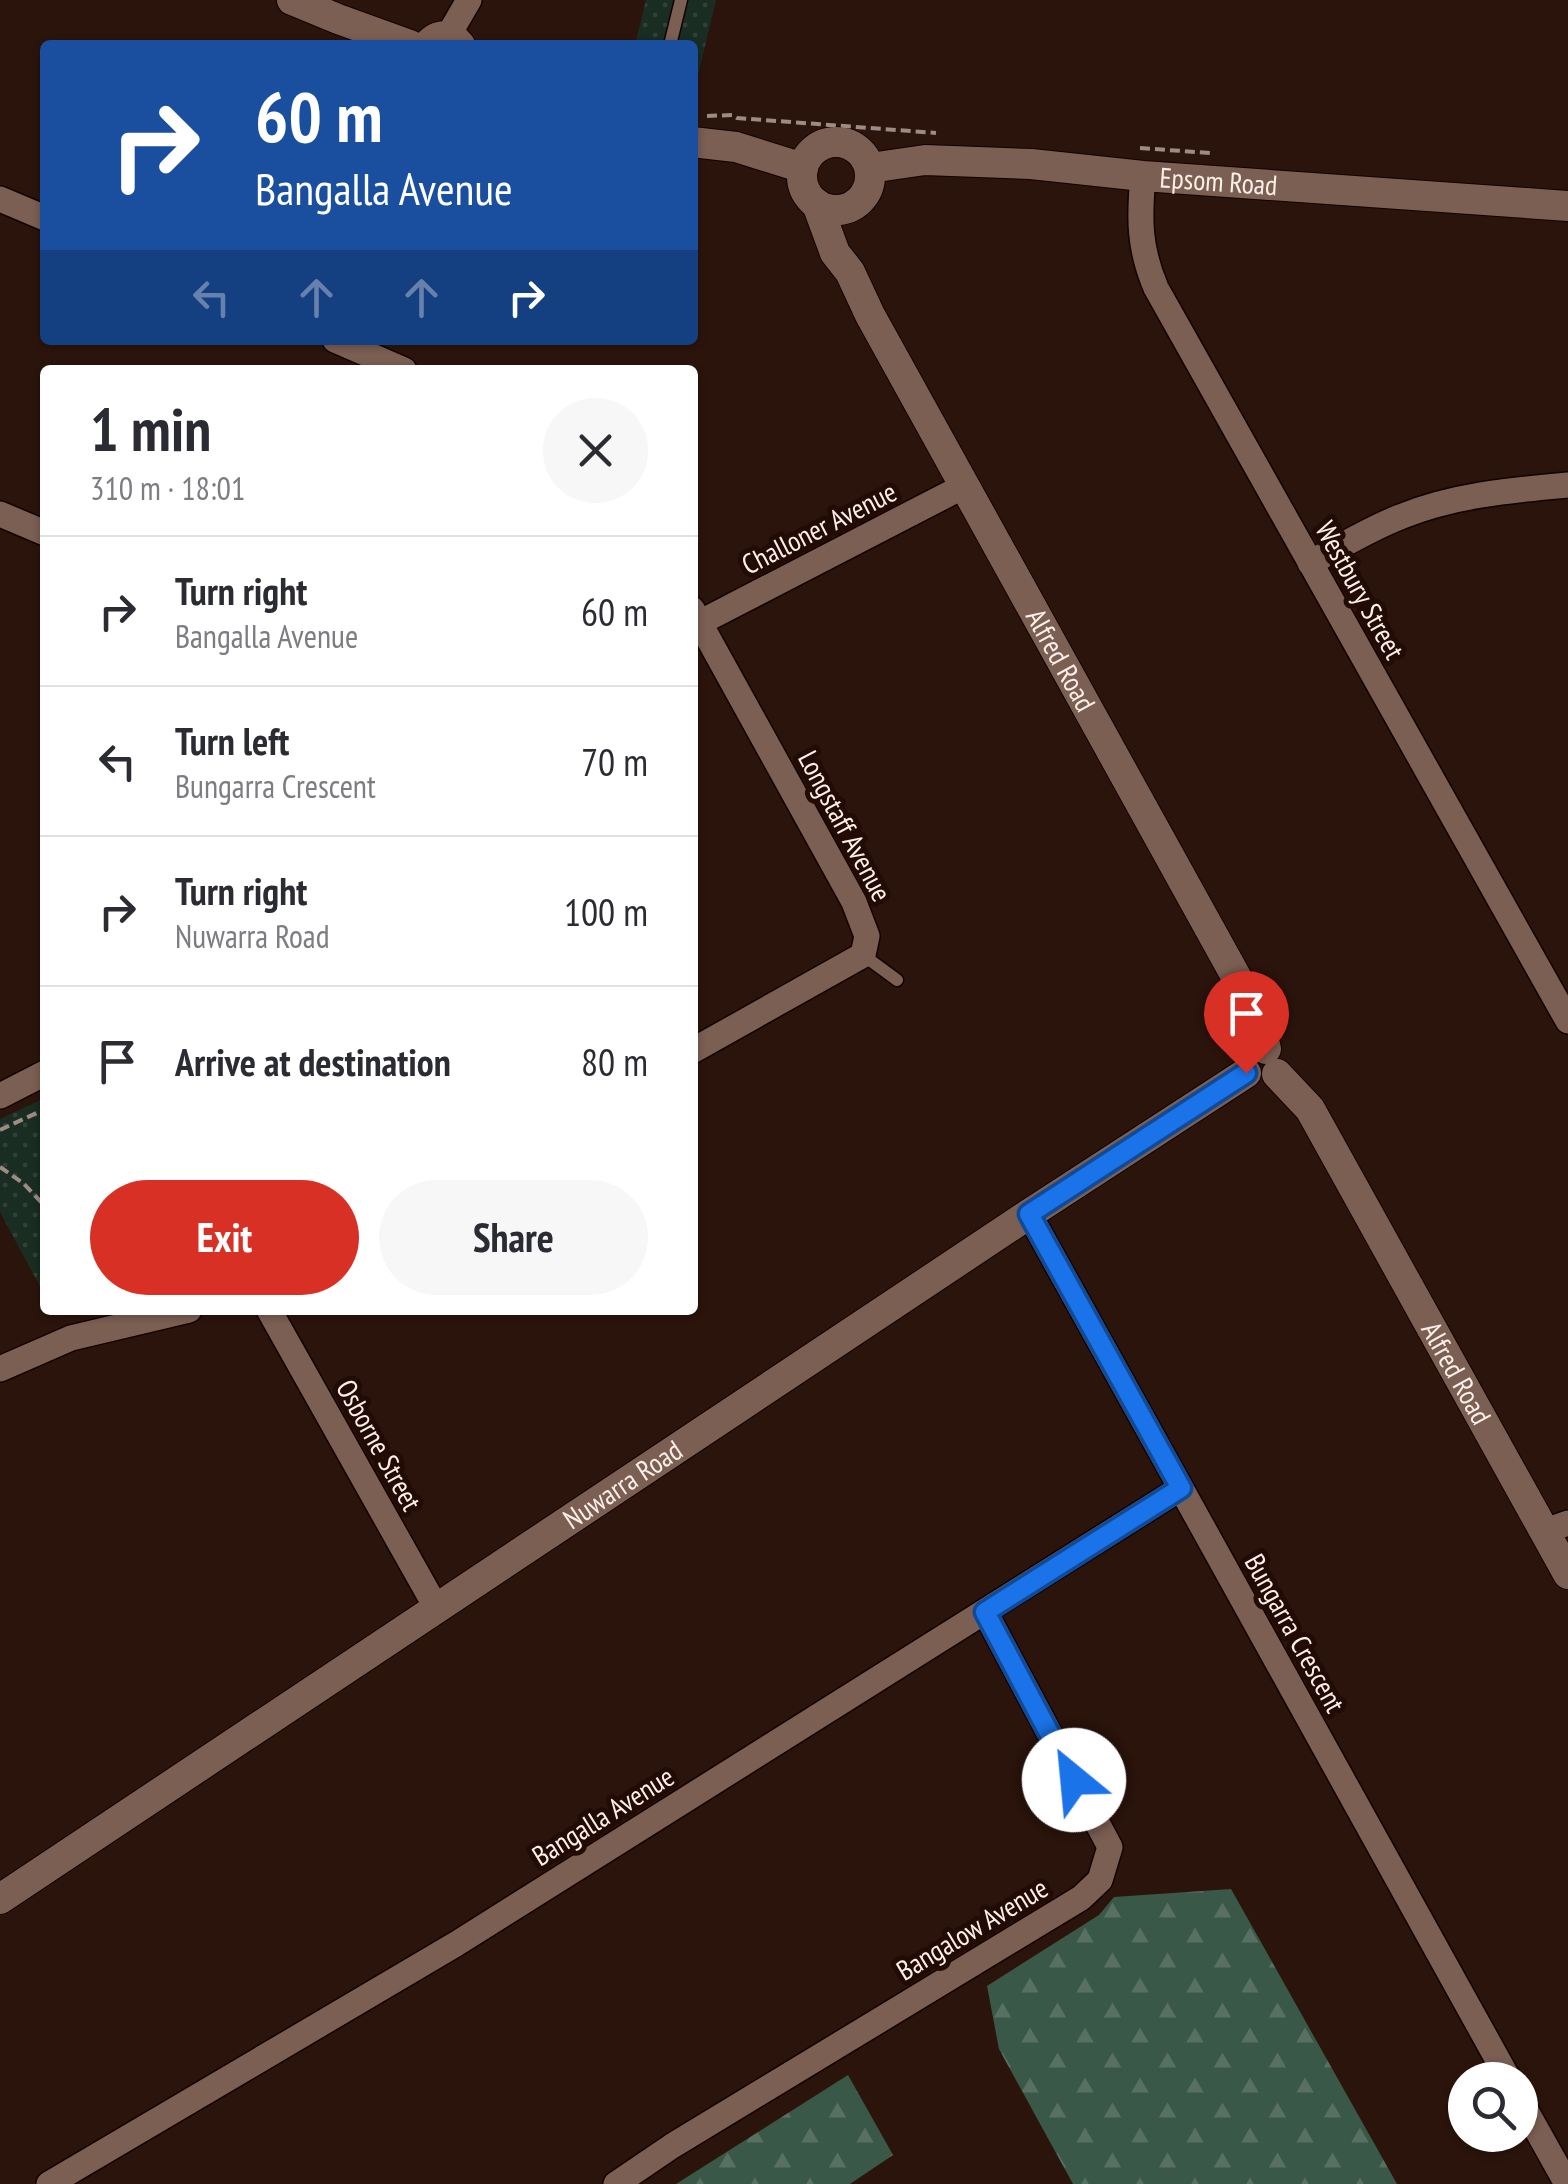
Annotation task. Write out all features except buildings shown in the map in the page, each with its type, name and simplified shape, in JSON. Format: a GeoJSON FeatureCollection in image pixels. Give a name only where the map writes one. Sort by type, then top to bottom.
{"type":"FeatureCollection","features":[{"type":"Feature","properties":{"kind":"street"},"geometry":{"type":"LineString","coordinates":[[292,0],[396,40]]}},
{"type":"Feature","properties":{"kind":"street"},"geometry":{"type":"LineString","coordinates":[[447,40],[469,0]]}},
{"type":"Feature","properties":{"kind":"street"},"geometry":{"type":"LineString","coordinates":[[850,272],[851,247],[866,183],[860,150],[831,142],[812,150],[802,168],[804,188],[816,204],[826,208],[846,209],[866,183]]}},
{"type":"Feature","properties":{"kind":"street"},"geometry":{"type":"LineString","coordinates":[[698,143],[736,147],[802,168]]}},
{"type":"Feature","properties":{"kind":"street","name":"Epsom Road"},"geometry":{"type":"LineString","coordinates":[[866,183],[925,160],[1031,164],[1143,176],[1568,206]]}},
{"type":"Feature","properties":{"kind":"street","name":"Westbury Street"},"geometry":{"type":"LineString","coordinates":[[1143,176],[1140,231],[1146,266],[1156,288],[1568,1021]]}},
{"type":"Feature","properties":{"kind":"street"},"geometry":{"type":"LineString","coordinates":[[0,199],[40,216]]}},
{"type":"Feature","properties":{"kind":"street","name":"Alfred Road"},"geometry":{"type":"LineString","coordinates":[[816,204],[835,252],[850,272],[870,315],[1259,1018],[1271,1062],[1310,1110],[1556,1527],[1568,1574]]}},
{"type":"Feature","properties":{"kind":"street"},"geometry":{"type":"LineString","coordinates":[[346,345],[392,365]]}},
{"type":"Feature","properties":{"kind":"street"},"geometry":{"type":"LineString","coordinates":[[1310,563],[1377,527],[1422,509],[1494,493],[1568,485]]}},
{"type":"Feature","properties":{"kind":"street","name":"Challoner Avenue"},"geometry":{"type":"LineString","coordinates":[[698,614],[964,486]]}},
{"type":"Feature","properties":{"kind":"street"},"geometry":{"type":"LineString","coordinates":[[0,514],[40,532]]}},
{"type":"Feature","properties":{"kind":"street","name":"Longstaff Avenue"},"geometry":{"type":"LineString","coordinates":[[698,619],[854,902],[867,936],[863,955]]}},
{"type":"Feature","properties":{"kind":"street"},"geometry":{"type":"LineString","coordinates":[[698,1048],[863,955]]}},
{"type":"Feature","properties":{"kind":"street","name":"Nuwarra Road"},"geometry":{"type":"LineString","coordinates":[[0,1899],[1246,1073],[1244,1062],[1255,1050],[1271,1062]]}},
{"type":"Feature","properties":{"kind":"street"},"geometry":{"type":"LineString","coordinates":[[0,1096],[40,1076]]}},
{"type":"Feature","properties":{"kind":"street","name":"Bungarra Crescent"},"geometry":{"type":"LineString","coordinates":[[1029,1214],[1499,2062]]}},
{"type":"Feature","properties":{"kind":"street"},"geometry":{"type":"LineString","coordinates":[[0,1369],[70,1338],[156,1315]]}},
{"type":"Feature","properties":{"kind":"street","name":"Osborne Street"},"geometry":{"type":"LineString","coordinates":[[272,1315],[437,1609]]}},
{"type":"Feature","properties":{"kind":"street","name":"Bangalla Avenue"},"geometry":{"type":"LineString","coordinates":[[50,2184],[456,1944],[1181,1488]]}},
{"type":"Feature","properties":{"kind":"street","name":"Bangalow Avenue"},"geometry":{"type":"LineString","coordinates":[[616,2184],[672,2146],[1081,1898],[1100,1880],[1110,1847],[985,1612]]}},
{"type":"Feature","properties":{"kind":"street"},"geometry":{"type":"LineString","coordinates":[[1538,2132],[1567,2184]]}},
{"type":"Feature","properties":{"kind":"lane"},"geometry":{"type":"LineString","coordinates":[[671,40],[681,0]]}},
{"type":"Feature","properties":{"kind":"lane"},"geometry":{"type":"LineString","coordinates":[[863,955],[897,980]]}},
{"type":"Feature","properties":{"kind":"path"},"geometry":{"type":"LineString","coordinates":[[0,1130],[40,1111]]}},
{"type":"Feature","properties":{"kind":"path"},"geometry":{"type":"LineString","coordinates":[[0,1167],[40,1201]]}},
{"type":"Feature","properties":{"kind":"green space"},"geometry":{"type":"Polygon","coordinates":[[[646,0],[716,0],[698,75],[698,40],[636,40],[646,0]]]}},
{"type":"Feature","properties":{"kind":"green space"},"geometry":{"type":"Polygon","coordinates":[[[40,1100],[40,1287],[0,1212],[0,1119],[40,1100]]]}},
{"type":"Feature","properties":{"kind":"green space"},"geometry":{"type":"Polygon","coordinates":[[[1231,1889],[1397,2184],[1073,2184],[999,2049],[987,1986],[1099,1915],[1114,1897],[1231,1889]]]}},
{"type":"Feature","properties":{"kind":"green space"},"geometry":{"type":"Polygon","coordinates":[[[848,2075],[893,2155],[850,2184],[676,2184],[848,2075]]]}},
{"type":"Feature","properties":{"kind":"route"},"geometry":{"type":"LineString","coordinates":[[1074,1780],[985,1612],[1181,1488],[1029,1214],[1246,1073]]}}]}
